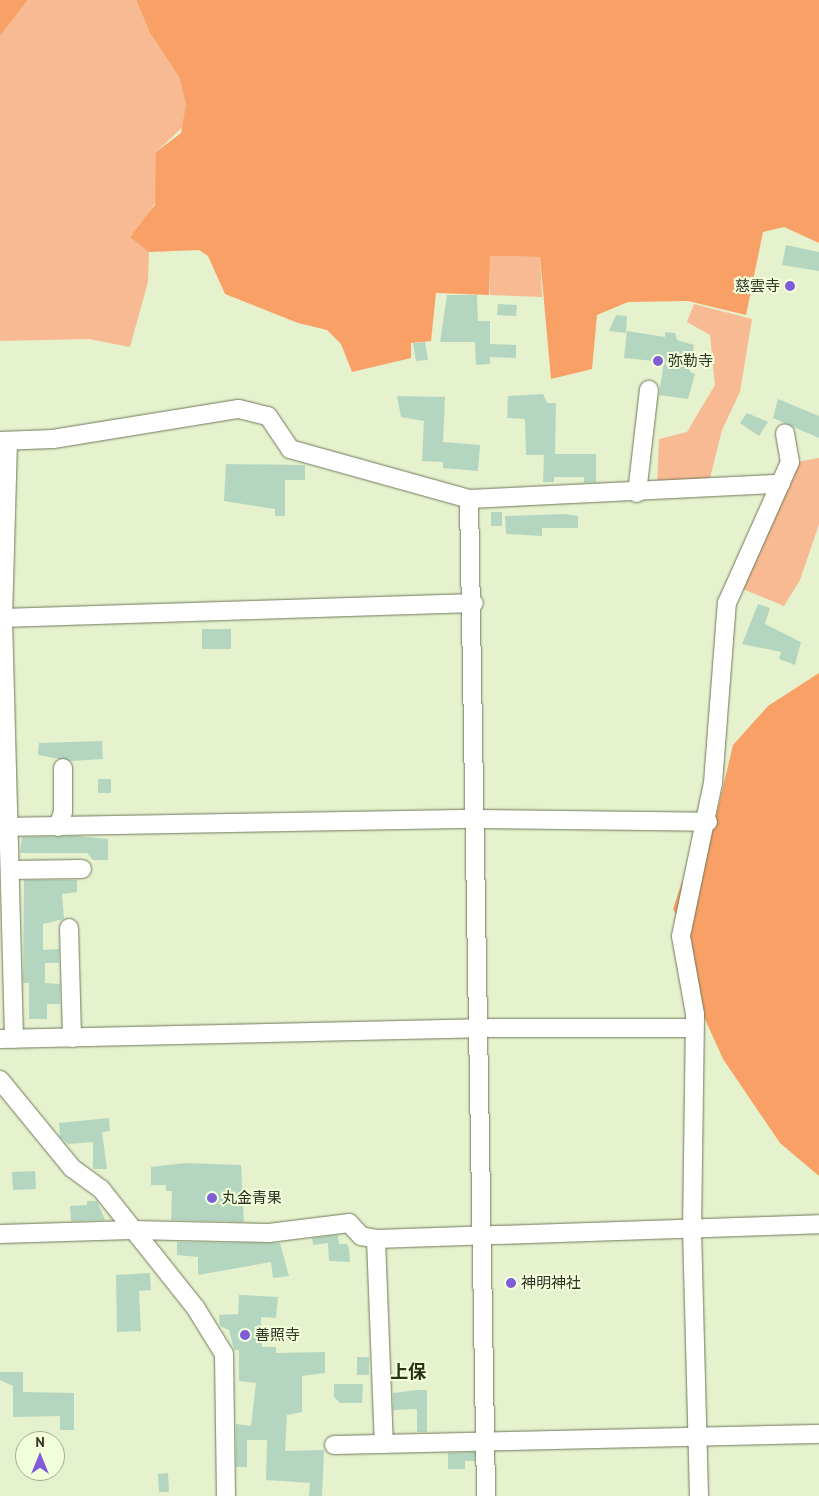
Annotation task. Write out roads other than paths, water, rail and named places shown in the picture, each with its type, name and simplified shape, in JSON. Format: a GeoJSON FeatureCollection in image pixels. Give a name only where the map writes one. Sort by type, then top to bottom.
{"type":"FeatureCollection","features":[{"type":"Feature","properties":{"kind":"street"},"geometry":{"type":"LineString","coordinates":[[637,493],[649,390]]}},
{"type":"Feature","properties":{"kind":"street"},"geometry":{"type":"LineString","coordinates":[[693,1028],[479,1028],[7,1039],[11,870],[4,827],[2,618],[4,441],[53,439],[238,409],[268,416],[290,449],[469,500],[637,493],[781,484]]}},
{"type":"Feature","properties":{"kind":"street"},"geometry":{"type":"LineString","coordinates":[[699,1496],[699,1436],[692,1231],[693,1028],[681,936],[708,822],[727,603],[790,462],[785,433]]}},
{"type":"Feature","properties":{"kind":"street"},"geometry":{"type":"LineString","coordinates":[[469,500],[474,603],[475,819],[486,1496]]}},
{"type":"Feature","properties":{"kind":"street"},"geometry":{"type":"LineString","coordinates":[[2,618],[474,603]]}},
{"type":"Feature","properties":{"kind":"street"},"geometry":{"type":"LineString","coordinates":[[58,827],[63,812],[63,768]]}},
{"type":"Feature","properties":{"kind":"street"},"geometry":{"type":"LineString","coordinates":[[4,827],[475,819],[708,822]]}},
{"type":"Feature","properties":{"kind":"street"},"geometry":{"type":"LineString","coordinates":[[11,870],[82,869]]}},
{"type":"Feature","properties":{"kind":"street"},"geometry":{"type":"LineString","coordinates":[[69,928],[72,1038]]}},
{"type":"Feature","properties":{"kind":"street"},"geometry":{"type":"LineString","coordinates":[[0,1080],[72,1168],[101,1189],[195,1308],[224,1354],[226,1496]]}},
{"type":"Feature","properties":{"kind":"street"},"geometry":{"type":"LineString","coordinates":[[0,1234],[132,1230],[269,1233],[349,1223],[361,1236],[376,1238],[692,1231],[819,1224]]}},
{"type":"Feature","properties":{"kind":"street"},"geometry":{"type":"LineString","coordinates":[[376,1238],[384,1444]]}},
{"type":"Feature","properties":{"kind":"street"},"geometry":{"type":"LineString","coordinates":[[334,1445],[819,1434]]}},
{"type":"Feature","properties":{"kind":"place","name":"慈雲寺"},"geometry":{"type":"Point","coordinates":[790,286]}},
{"type":"Feature","properties":{"kind":"place","name":"弥勒寺"},"geometry":{"type":"Point","coordinates":[658,361]}},
{"type":"Feature","properties":{"kind":"place","name":"丸金青果"},"geometry":{"type":"Point","coordinates":[212,1198]}},
{"type":"Feature","properties":{"kind":"place","name":"神明神社"},"geometry":{"type":"Point","coordinates":[511,1283]}},
{"type":"Feature","properties":{"kind":"place","name":"善照寺"},"geometry":{"type":"Point","coordinates":[245,1335]}},
{"type":"Feature","properties":{"kind":"district","name":"上保"},"geometry":{"type":"Point","coordinates":[408,1372]}}]}
